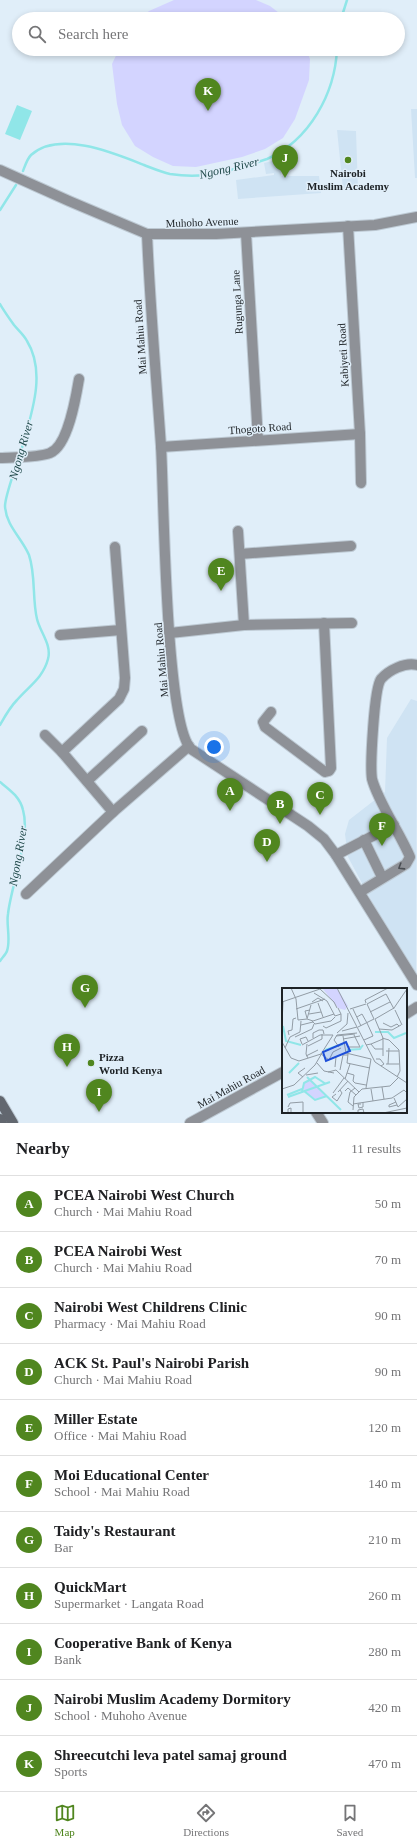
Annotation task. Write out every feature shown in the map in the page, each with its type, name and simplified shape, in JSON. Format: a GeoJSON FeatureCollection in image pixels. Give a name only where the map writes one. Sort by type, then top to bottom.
{"type":"FeatureCollection","features":[{"type":"Feature","properties":{"kind":"main road"},"geometry":{"type":"LineString","coordinates":[[0,1101],[8,1121]]}},
{"type":"Feature","properties":{"kind":"street","name":"Muhoho Avenue"},"geometry":{"type":"LineString","coordinates":[[0,170],[147,234],[170,235],[246,233],[375,224],[417,217]]}},
{"type":"Feature","properties":{"kind":"street","name":"Kabiyeti Road"},"geometry":{"type":"LineString","coordinates":[[348,226],[360,434],[361,483]]}},
{"type":"Feature","properties":{"kind":"street","name":"Rugunga Lane"},"geometry":{"type":"LineString","coordinates":[[246,233],[258,440]]}},
{"type":"Feature","properties":{"kind":"street","name":"Mai Mahiu Road"},"geometry":{"type":"LineString","coordinates":[[147,234],[150,316],[161,447],[170,633],[178,716],[182,732],[189,746]]}},
{"type":"Feature","properties":{"kind":"street"},"geometry":{"type":"LineString","coordinates":[[4,457],[50,453],[58,447],[74,406],[79,379]]}},
{"type":"Feature","properties":{"kind":"street","name":"Thogoto Road"},"geometry":{"type":"LineString","coordinates":[[161,447],[360,434]]}},
{"type":"Feature","properties":{"kind":"street"},"geometry":{"type":"LineString","coordinates":[[238,531],[244,625]]}},
{"type":"Feature","properties":{"kind":"street"},"geometry":{"type":"LineString","coordinates":[[240,554],[351,546]]}},
{"type":"Feature","properties":{"kind":"street"},"geometry":{"type":"LineString","coordinates":[[62,752],[120,699],[124,689],[125,678],[114,547]]}},
{"type":"Feature","properties":{"kind":"street"},"geometry":{"type":"LineString","coordinates":[[170,633],[244,625],[352,622]]}},
{"type":"Feature","properties":{"kind":"street"},"geometry":{"type":"LineString","coordinates":[[271,712],[263,722],[265,727],[325,772],[328,772],[331,768],[324,623]]}},
{"type":"Feature","properties":{"kind":"street"},"geometry":{"type":"LineString","coordinates":[[60,634],[121,630]]}},
{"type":"Feature","properties":{"kind":"street"},"geometry":{"type":"LineString","coordinates":[[360,892],[406,864],[410,857],[373,780],[371,764],[377,694],[381,679],[400,666],[412,664],[417,665]]}},
{"type":"Feature","properties":{"kind":"street"},"geometry":{"type":"LineString","coordinates":[[87,782],[142,730]]}},
{"type":"Feature","properties":{"kind":"street"},"geometry":{"type":"LineString","coordinates":[[44,735],[62,752],[113,812]]}},
{"type":"Feature","properties":{"kind":"street"},"geometry":{"type":"LineString","coordinates":[[26,894],[113,812],[189,746],[308,826],[324,839],[360,892],[417,985]]}},
{"type":"Feature","properties":{"kind":"street"},"geometry":{"type":"LineString","coordinates":[[336,855],[394,824]]}},
{"type":"Feature","properties":{"kind":"street"},"geometry":{"type":"LineString","coordinates":[[364,840],[382,878]]}},
{"type":"Feature","properties":{"kind":"street"},"geometry":{"type":"LineString","coordinates":[[407,1013],[417,1007]]}},
{"type":"Feature","properties":{"kind":"street","name":"Mai Mahiu Road"},"geometry":{"type":"LineString","coordinates":[[190,1123],[282,1073]]}},
{"type":"Feature","properties":{"kind":"street"},"geometry":{"type":"LineString","coordinates":[[317,1113],[323,1123]]}},
{"type":"Feature","properties":{"kind":"shaded area"},"geometry":{"type":"Polygon","coordinates":[[[174,0],[256,0],[270,6],[278,12],[148,12],[174,0]]]}},
{"type":"Feature","properties":{"kind":"shaded area"},"geometry":{"type":"Polygon","coordinates":[[[116,56],[309,56],[310,59],[309,80],[295,119],[283,138],[265,149],[242,157],[196,167],[173,166],[153,157],[135,146],[122,125],[117,104],[112,64],[116,56]]]}},
{"type":"Feature","properties":{"kind":"shaded area"},"geometry":{"type":"Polygon","coordinates":[[[17,105],[32,111],[20,140],[5,134],[17,105]]]}},
{"type":"Feature","properties":{"kind":"shaded area","name":"Nairobi Muslim Academy"},"geometry":{"type":"Polygon","coordinates":[[[411,109],[417,109],[417,178],[415,178],[411,109]]]}},
{"type":"Feature","properties":{"kind":"shaded area","name":"Nairobi Muslim Academy"},"geometry":{"type":"Polygon","coordinates":[[[337,130],[356,131],[358,189],[343,189],[337,130]]]}},
{"type":"Feature","properties":{"kind":"shaded area"},"geometry":{"type":"Polygon","coordinates":[[[285,158],[287,168],[281,170],[281,176],[319,176],[321,193],[238,199],[236,180],[274,175],[274,173],[266,174],[264,163],[285,158]]]}},
{"type":"Feature","properties":{"kind":"shaded area"},"geometry":{"type":"Polygon","coordinates":[[[411,699],[417,701],[416,984],[348,857],[345,834],[349,820],[385,792],[387,738],[411,699]]]}},
{"type":"Feature","properties":{"kind":"waterway","name":"Ngong River"},"geometry":{"type":"LineString","coordinates":[[343,12],[347,0]]}},
{"type":"Feature","properties":{"kind":"waterway","name":"Ngong River"},"geometry":{"type":"LineString","coordinates":[[23,171],[31,155],[43,148],[56,144],[87,146],[118,155],[163,172],[189,176],[214,174],[267,159],[282,151],[296,140],[308,127],[325,98],[331,82],[336,56]]}},
{"type":"Feature","properties":{"kind":"waterway","name":"Ngong River"},"geometry":{"type":"LineString","coordinates":[[0,210],[16,185]]}},
{"type":"Feature","properties":{"kind":"waterway","name":"Ngong River"},"geometry":{"type":"LineString","coordinates":[[0,304],[27,341],[33,354],[36,368],[35,398],[20,455]]}},
{"type":"Feature","properties":{"kind":"waterway","name":"Ngong River"},"geometry":{"type":"LineString","coordinates":[[0,725],[12,706],[39,677],[46,666],[49,654],[47,644],[38,624],[29,555],[11,526],[6,513],[5,506],[7,496],[18,459]]}},
{"type":"Feature","properties":{"kind":"waterway","name":"Ngong River"},"geometry":{"type":"LineString","coordinates":[[0,782],[20,801],[25,821],[23,848],[8,914],[8,946],[0,961]]}},
{"type":"Feature","properties":{"kind":"place","name":"Shreecutchi leva patel samaj ground"},"geometry":{"type":"Point","coordinates":[208,111]}},
{"type":"Feature","properties":{"kind":"place","name":"Nairobi Muslim Academy"},"geometry":{"type":"Point","coordinates":[348,160]}},
{"type":"Feature","properties":{"kind":"place","name":"Nairobi Muslim Academy Dormitory"},"geometry":{"type":"Point","coordinates":[285,178]}},
{"type":"Feature","properties":{"kind":"place","name":"Miller Estate"},"geometry":{"type":"Point","coordinates":[221,591]}},
{"type":"Feature","properties":{"kind":"place","name":"PCEA Nairobi West Church"},"geometry":{"type":"Point","coordinates":[230,811]}},
{"type":"Feature","properties":{"kind":"place","name":"Nairobi West Childrens Clinic"},"geometry":{"type":"Point","coordinates":[320,815]}},
{"type":"Feature","properties":{"kind":"place","name":"PCEA Nairobi West"},"geometry":{"type":"Point","coordinates":[280,824]}},
{"type":"Feature","properties":{"kind":"place","name":"Moi Educational Center"},"geometry":{"type":"Point","coordinates":[382,846]}},
{"type":"Feature","properties":{"kind":"place","name":"ACK St. Paul's Nairobi Parish"},"geometry":{"type":"Point","coordinates":[267,862]}},
{"type":"Feature","properties":{"kind":"place","name":"Taidy's Restaurant"},"geometry":{"type":"Point","coordinates":[85,1008]}},
{"type":"Feature","properties":{"kind":"place","name":"Pizza World Kenya"},"geometry":{"type":"Point","coordinates":[91,1063]}},
{"type":"Feature","properties":{"kind":"place","name":"QuickMart"},"geometry":{"type":"Point","coordinates":[67,1067]}},
{"type":"Feature","properties":{"kind":"place","name":"Cooperative Bank of Kenya"},"geometry":{"type":"Point","coordinates":[99,1112]}}]}
